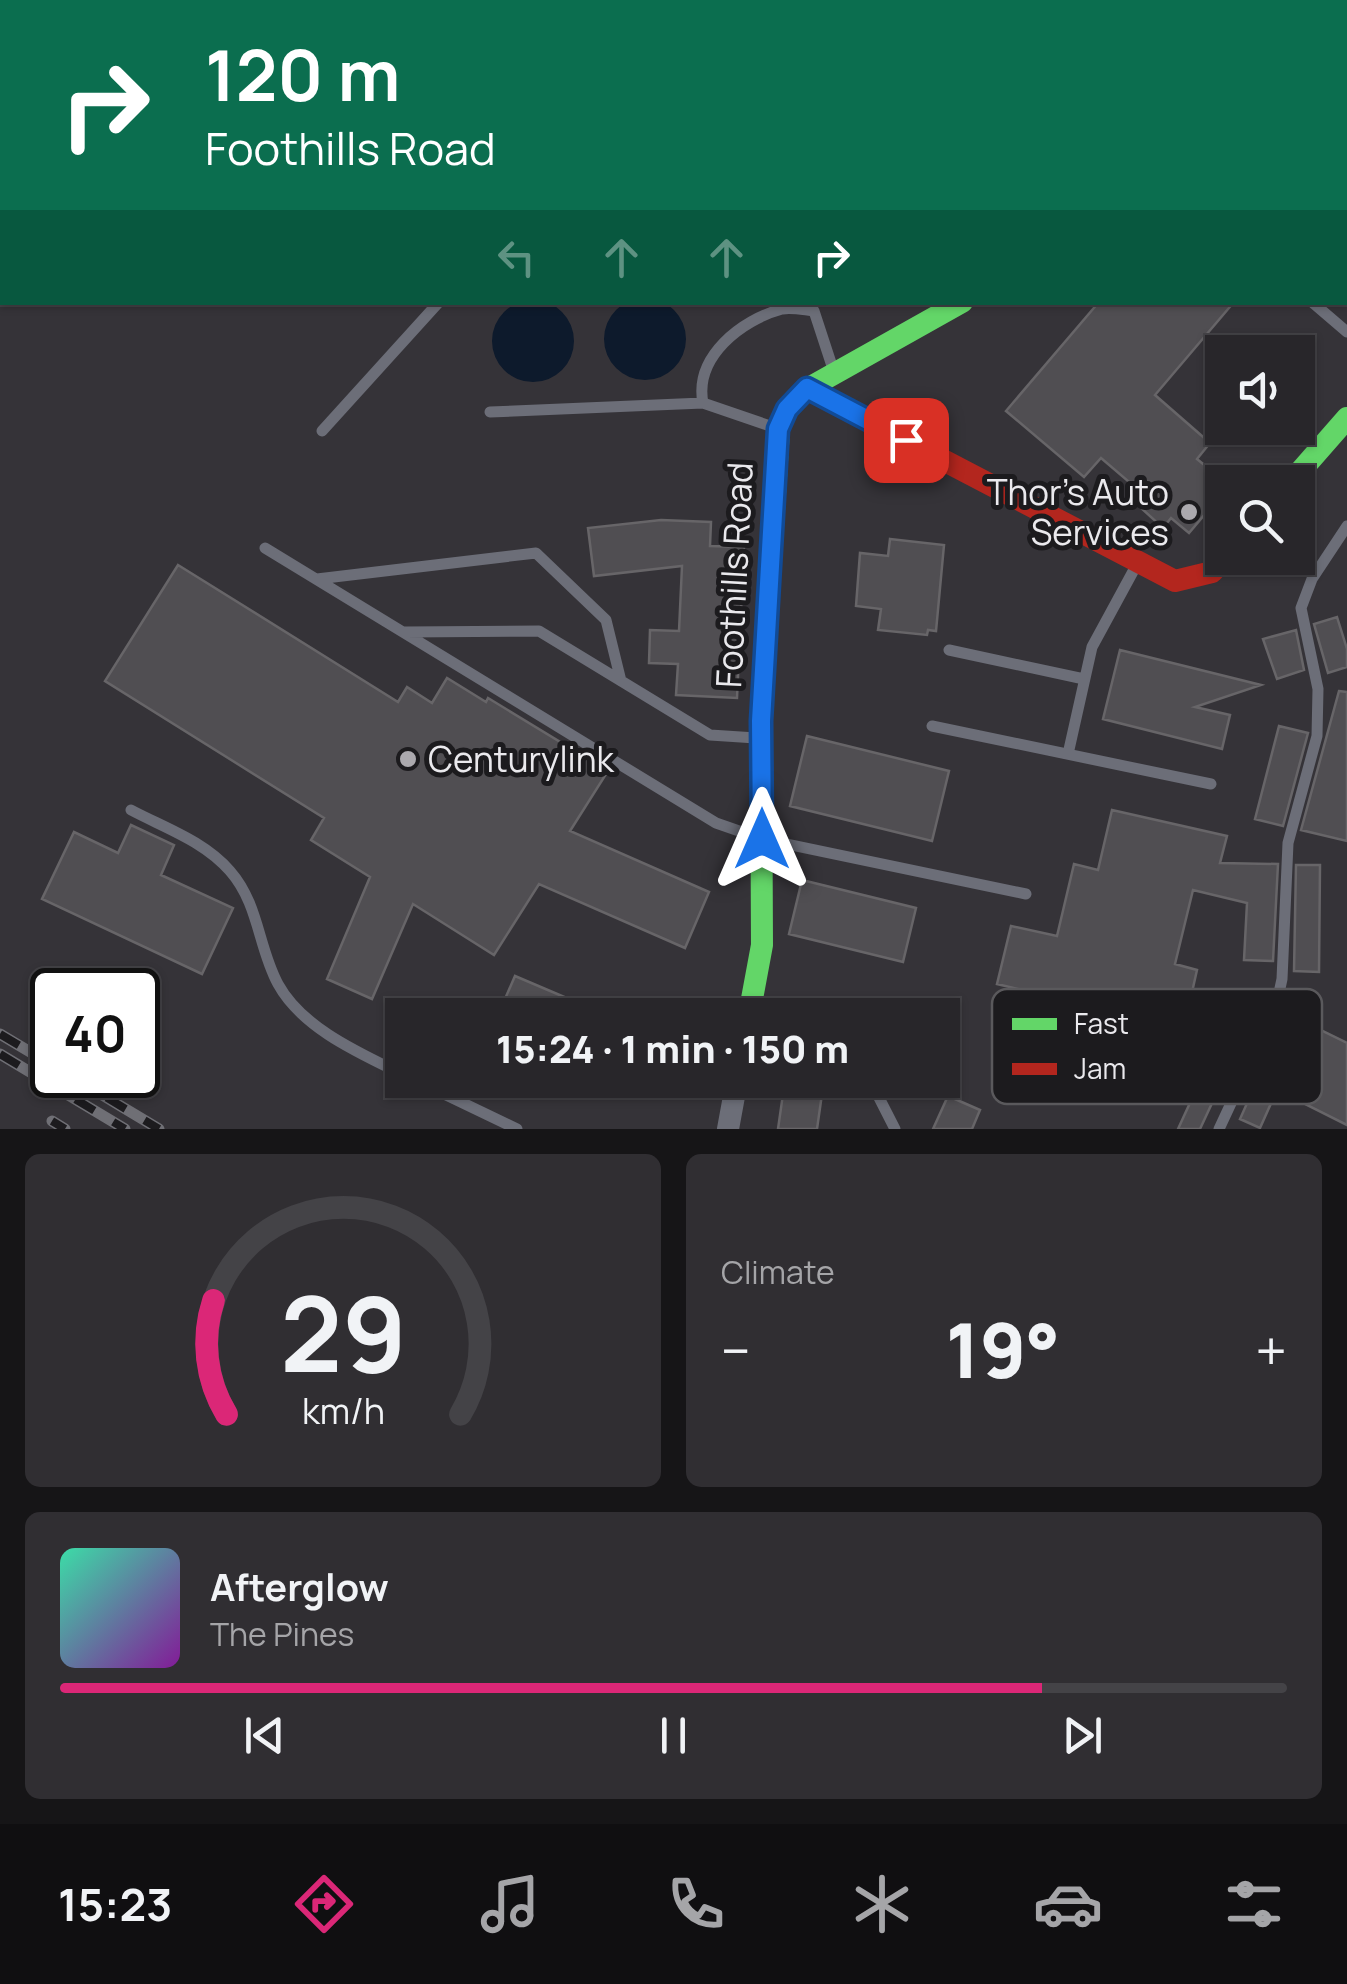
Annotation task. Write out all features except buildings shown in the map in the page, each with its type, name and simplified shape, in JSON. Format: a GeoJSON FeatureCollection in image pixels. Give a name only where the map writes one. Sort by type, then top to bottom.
{"type":"FeatureCollection","features":[{"type":"Feature","properties":{"kind":"street","name":"Foothills Road"},"geometry":{"type":"LineString","coordinates":[[752,998],[762,945],[761,738],[778,429],[787,409],[807,388],[957,305]]}},
{"type":"Feature","properties":{"kind":"street"},"geometry":{"type":"LineString","coordinates":[[807,388],[1175,581],[1205,574]]}},
{"type":"Feature","properties":{"kind":"street"},"geometry":{"type":"LineString","coordinates":[[1305,465],[1347,418]]}},
{"type":"Feature","properties":{"kind":"street"},"geometry":{"type":"LineString","coordinates":[[728,1129],[733,1098]]}},
{"type":"Feature","properties":{"kind":"lane"},"geometry":{"type":"LineString","coordinates":[[322,431],[436,305]]}},
{"type":"Feature","properties":{"kind":"lane"},"geometry":{"type":"LineString","coordinates":[[1316,305],[1347,332]]}},
{"type":"Feature","properties":{"kind":"lane"},"geometry":{"type":"LineString","coordinates":[[703,403],[699,384],[708,359],[748,324],[786,308],[812,307],[835,373]]}},
{"type":"Feature","properties":{"kind":"lane"},"geometry":{"type":"LineString","coordinates":[[490,412],[703,403],[778,429]]}},
{"type":"Feature","properties":{"kind":"lane"},"geometry":{"type":"LineString","coordinates":[[1280,989],[1288,842],[1316,736],[1318,688],[1301,608],[1312,580],[1347,526]]}},
{"type":"Feature","properties":{"kind":"lane"},"geometry":{"type":"LineString","coordinates":[[265,548],[716,823],[762,839],[1026,894]]}},
{"type":"Feature","properties":{"kind":"lane"},"geometry":{"type":"LineString","coordinates":[[317,579],[536,553],[606,620],[621,681]]}},
{"type":"Feature","properties":{"kind":"lane"},"geometry":{"type":"LineString","coordinates":[[1068,754],[1092,646],[1138,562]]}},
{"type":"Feature","properties":{"kind":"lane"},"geometry":{"type":"LineString","coordinates":[[405,632],[539,631],[710,735],[761,738]]}},
{"type":"Feature","properties":{"kind":"lane"},"geometry":{"type":"LineString","coordinates":[[949,650],[1084,678]]}},
{"type":"Feature","properties":{"kind":"lane"},"geometry":{"type":"LineString","coordinates":[[932,726],[1211,784]]}},
{"type":"Feature","properties":{"kind":"lane"},"geometry":{"type":"LineString","coordinates":[[131,810],[210,850],[232,873],[253,908],[278,984],[310,1021],[385,1066]]}},
{"type":"Feature","properties":{"kind":"lane"},"geometry":{"type":"LineString","coordinates":[[452,1098],[517,1129]]}},
{"type":"Feature","properties":{"kind":"lane"},"geometry":{"type":"LineString","coordinates":[[880,1098],[896,1129]]}},
{"type":"Feature","properties":{"kind":"lane"},"geometry":{"type":"LineString","coordinates":[[1219,1129],[1231,1104]]}},
{"type":"Feature","properties":{"kind":"water"},"geometry":{"type":"Polygon","coordinates":[[[514,305],[552,305],[567,318],[573,333],[571,357],[549,379],[517,379],[495,357],[495,325],[514,305]]]}},
{"type":"Feature","properties":{"kind":"water"},"geometry":{"type":"Polygon","coordinates":[[[622,305],[668,305],[679,316],[685,331],[683,355],[661,377],[629,377],[607,355],[607,323],[622,305]]]}},
{"type":"Feature","properties":{"kind":"railway"},"geometry":{"type":"LineString","coordinates":[[0,1034],[30,1052]]}},
{"type":"Feature","properties":{"kind":"railway"},"geometry":{"type":"LineString","coordinates":[[0,1054],[125,1129]]}},
{"type":"Feature","properties":{"kind":"railway"},"geometry":{"type":"LineString","coordinates":[[107,1098],[159,1129]]}},
{"type":"Feature","properties":{"kind":"railway"},"geometry":{"type":"LineString","coordinates":[[52,1121],[65,1129]]}},
{"type":"Feature","properties":{"kind":"traffic: fast"},"geometry":{"type":"LineString","coordinates":[[752,998],[762,945],[761,721],[779,429],[787,409],[807,389],[957,305]]}},
{"type":"Feature","properties":{"kind":"traffic: fast"},"geometry":{"type":"LineString","coordinates":[[1306,465],[1347,418]]}},
{"type":"Feature","properties":{"kind":"traffic: jam"},"geometry":{"type":"LineString","coordinates":[[807,389],[1175,581],[1205,574]]}},
{"type":"Feature","properties":{"kind":"place","name":"Thor's Auto Services"},"geometry":{"type":"Point","coordinates":[1189,512]}},
{"type":"Feature","properties":{"kind":"place","name":"Centurylink"},"geometry":{"type":"Point","coordinates":[408,759]}},
{"type":"Feature","properties":{"kind":"route"},"geometry":{"type":"LineString","coordinates":[[762,839],[761,721],[778,429],[787,409],[807,388],[906,440]]}}]}
